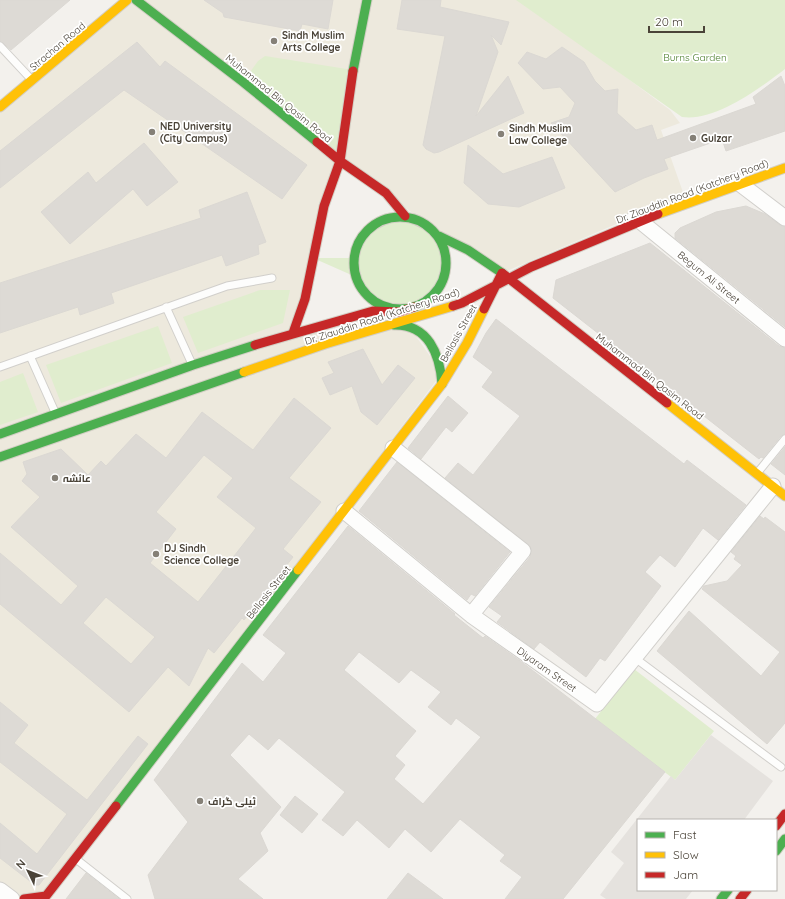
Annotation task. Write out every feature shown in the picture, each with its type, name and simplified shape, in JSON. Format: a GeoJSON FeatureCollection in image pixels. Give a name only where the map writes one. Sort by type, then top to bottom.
{"type":"FeatureCollection","features":[{"type":"Feature","properties":{"kind":"main road","name":"Strachan Road"},"geometry":{"type":"LineString","coordinates":[[0,107],[33,81],[127,0]]}},
{"type":"Feature","properties":{"kind":"main road","name":"Muhammad Bin Qasim Road"},"geometry":{"type":"LineString","coordinates":[[136,0],[243,82],[340,161],[386,194],[405,216],[420,221],[439,236],[468,250],[506,276],[785,496]]}},
{"type":"Feature","properties":{"kind":"main road"},"geometry":{"type":"LineString","coordinates":[[294,333],[305,299],[324,206],[340,161],[353,70],[368,0]]}},
{"type":"Feature","properties":{"kind":"main road","name":"Dr. Ziauddin Road (Katchery Road)"},"geometry":{"type":"LineString","coordinates":[[736,181],[778,160]]}},
{"type":"Feature","properties":{"kind":"main road","name":"Dr. Ziauddin Road (Katchery Road)"},"geometry":{"type":"LineString","coordinates":[[487,279],[506,276],[637,218],[736,181],[785,168]]}},
{"type":"Feature","properties":{"kind":"main road"},"geometry":{"type":"LineString","coordinates":[[405,216],[381,221],[367,230],[355,250],[354,258],[356,277],[361,287],[372,299],[386,307],[417,318]]}},
{"type":"Feature","properties":{"kind":"main road"},"geometry":{"type":"LineString","coordinates":[[386,307],[405,310],[420,305],[438,288],[446,274],[446,258],[439,236]]}},
{"type":"Feature","properties":{"kind":"main road","name":"Bellasis Street"},"geometry":{"type":"LineString","coordinates":[[24,899],[46,896],[76,859],[442,384],[467,343],[496,286],[506,276]]}},
{"type":"Feature","properties":{"kind":"main road","name":"Dr. Ziauddin Road (Katchery Road)"},"geometry":{"type":"LineString","coordinates":[[0,457],[326,344],[417,318],[462,303],[496,286]]}},
{"type":"Feature","properties":{"kind":"main road","name":"Dr. Ziauddin Road (Katchery Road)"},"geometry":{"type":"LineString","coordinates":[[0,434],[193,365],[294,333],[373,311],[399,312],[442,296]]}},
{"type":"Feature","properties":{"kind":"main road"},"geometry":{"type":"LineString","coordinates":[[392,325],[408,325],[424,335],[440,362],[442,384]]}},
{"type":"Feature","properties":{"kind":"main road"},"geometry":{"type":"LineString","coordinates":[[777,825],[785,814]]}},
{"type":"Feature","properties":{"kind":"main road"},"geometry":{"type":"LineString","coordinates":[[777,850],[785,838]]}},
{"type":"Feature","properties":{"kind":"main road"},"geometry":{"type":"LineString","coordinates":[[721,899],[727,891]]}},
{"type":"Feature","properties":{"kind":"main road"},"geometry":{"type":"LineString","coordinates":[[740,899],[746,891]]}},
{"type":"Feature","properties":{"kind":"street"},"geometry":{"type":"LineString","coordinates":[[736,181],[785,218]]}},
{"type":"Feature","properties":{"kind":"street","name":"Begum Ali Street"},"geometry":{"type":"LineString","coordinates":[[637,218],[785,339]]}},
{"type":"Feature","properties":{"kind":"street"},"geometry":{"type":"LineString","coordinates":[[344,512],[471,615],[523,551],[393,448]]}},
{"type":"Feature","properties":{"kind":"street","name":"Diyaram Street"},"geometry":{"type":"LineString","coordinates":[[471,615],[597,704],[773,486]]}},
{"type":"Feature","properties":{"kind":"street"},"geometry":{"type":"LineString","coordinates":[[0,890],[12,899]]}},
{"type":"Feature","properties":{"kind":"lane"},"geometry":{"type":"LineString","coordinates":[[0,46],[33,81]]}},
{"type":"Feature","properties":{"kind":"lane"},"geometry":{"type":"LineString","coordinates":[[0,367],[227,286],[272,278]]}},
{"type":"Feature","properties":{"kind":"lane"},"geometry":{"type":"LineString","coordinates":[[166,308],[193,365]]}},
{"type":"Feature","properties":{"kind":"lane"},"geometry":{"type":"LineString","coordinates":[[30,356],[56,414]]}},
{"type":"Feature","properties":{"kind":"lane"},"geometry":{"type":"LineString","coordinates":[[756,474],[785,439]]}},
{"type":"Feature","properties":{"kind":"lane"},"geometry":{"type":"LineString","coordinates":[[635,658],[781,767]]}},
{"type":"Feature","properties":{"kind":"lane"},"geometry":{"type":"LineString","coordinates":[[76,859],[127,899]]}},
{"type":"Feature","properties":{"kind":"shaded area"},"geometry":{"type":"Polygon","coordinates":[[[127,0],[522,0],[670,110],[680,123],[661,130],[684,195],[502,273],[433,228],[336,157],[293,333],[408,325],[442,373],[46,896],[10,897],[0,890],[0,107],[127,0]]]}},
{"type":"Feature","properties":{"kind":"shaded area"},"geometry":{"type":"Polygon","coordinates":[[[711,735],[773,781],[745,819],[637,819],[671,776],[675,780],[711,735]]]}},
{"type":"Feature","properties":{"kind":"shaded area"},"geometry":{"type":"Polygon","coordinates":[[[637,819],[637,891],[692,891],[686,899],[606,899],[600,895],[624,863],[611,852],[637,819]]]}},
{"type":"Feature","properties":{"kind":"green space","name":"Burns Garden"},"geometry":{"type":"Polygon","coordinates":[[[516,0],[785,0],[785,69],[750,94],[722,109],[695,117],[682,117],[516,0]]]}},
{"type":"Feature","properties":{"kind":"green space"},"geometry":{"type":"Polygon","coordinates":[[[265,56],[353,70],[336,157],[243,82],[258,61],[265,56]]]}},
{"type":"Feature","properties":{"kind":"green space"},"geometry":{"type":"Polygon","coordinates":[[[405,216],[420,220],[433,229],[444,247],[446,258],[445,274],[438,288],[427,300],[414,306],[385,306],[372,299],[361,287],[356,277],[313,258],[354,258],[360,240],[371,227],[386,219],[405,216]]]}},
{"type":"Feature","properties":{"kind":"green space"},"geometry":{"type":"Polygon","coordinates":[[[260,290],[290,290],[283,323],[198,353],[183,317],[260,290]]]}},
{"type":"Feature","properties":{"kind":"green space"},"geometry":{"type":"Polygon","coordinates":[[[158,326],[172,363],[61,403],[46,365],[158,326]]]}},
{"type":"Feature","properties":{"kind":"green space"},"geometry":{"type":"Polygon","coordinates":[[[23,373],[38,412],[0,425],[0,382],[23,373]]]}},
{"type":"Feature","properties":{"kind":"green space"},"geometry":{"type":"Polygon","coordinates":[[[634,669],[714,731],[675,780],[595,719],[634,669]]]}},
{"type":"Feature","properties":{"kind":"building"},"geometry":{"type":"Polygon","coordinates":[[[0,0],[70,0],[11,50],[0,41],[0,0]]]}},
{"type":"Feature","properties":{"kind":"building"},"geometry":{"type":"Polygon","coordinates":[[[204,0],[333,0],[328,29],[302,24],[300,31],[224,17],[223,13],[204,0]]]}},
{"type":"Feature","properties":{"kind":"building"},"geometry":{"type":"Polygon","coordinates":[[[402,0],[441,0],[440,7],[509,22],[501,45],[491,35],[498,52],[476,116],[508,76],[524,113],[439,152],[434,153],[426,149],[423,145],[445,36],[397,29],[402,0]]]}},
{"type":"Feature","properties":{"kind":"building"},"geometry":{"type":"Polygon","coordinates":[[[137,42],[160,67],[165,61],[307,165],[282,199],[124,90],[0,188],[0,151],[137,42]]]}},
{"type":"Feature","properties":{"kind":"building"},"geometry":{"type":"Polygon","coordinates":[[[562,47],[584,62],[595,81],[605,91],[618,89],[617,113],[636,130],[652,125],[657,140],[756,104],[753,97],[781,76],[785,86],[785,131],[726,151],[722,139],[664,159],[668,169],[644,178],[615,192],[551,123],[569,117],[575,103],[560,87],[543,89],[518,63],[527,52],[546,59],[562,47]]]}},
{"type":"Feature","properties":{"kind":"building"},"geometry":{"type":"Polygon","coordinates":[[[144,143],[178,182],[147,206],[133,189],[70,244],[41,212],[88,172],[96,183],[144,143]]]}},
{"type":"Feature","properties":{"kind":"building"},"geometry":{"type":"Polygon","coordinates":[[[468,145],[503,174],[552,157],[565,188],[519,207],[488,204],[464,183],[468,145]]]}},
{"type":"Feature","properties":{"kind":"building"},"geometry":{"type":"Polygon","coordinates":[[[247,192],[266,242],[258,245],[259,254],[226,266],[222,255],[111,293],[114,303],[80,315],[78,307],[0,333],[0,283],[201,218],[199,210],[247,192]]]}},
{"type":"Feature","properties":{"kind":"building"},"geometry":{"type":"Polygon","coordinates":[[[746,206],[765,214],[785,227],[785,327],[675,238],[675,233],[680,228],[716,212],[746,206]]]}},
{"type":"Feature","properties":{"kind":"building"},"geometry":{"type":"Polygon","coordinates":[[[650,243],[779,346],[785,348],[785,434],[781,436],[763,458],[761,457],[759,459],[553,298],[556,280],[650,243]]]}},
{"type":"Feature","properties":{"kind":"building"},"geometry":{"type":"Polygon","coordinates":[[[496,319],[684,464],[687,460],[746,505],[718,540],[703,528],[675,567],[660,555],[645,572],[661,586],[605,661],[600,658],[586,677],[540,642],[534,649],[497,622],[502,616],[489,607],[530,557],[531,548],[445,478],[458,463],[473,475],[520,416],[482,387],[493,372],[473,357],[486,333],[496,319]]]}},
{"type":"Feature","properties":{"kind":"building"},"geometry":{"type":"Polygon","coordinates":[[[363,349],[382,385],[398,365],[415,378],[377,425],[361,412],[352,386],[330,395],[322,378],[334,373],[328,362],[363,349]]]}},
{"type":"Feature","properties":{"kind":"building"},"geometry":{"type":"Polygon","coordinates":[[[448,396],[468,413],[452,432],[446,427],[421,459],[408,448],[448,396]]]}},
{"type":"Feature","properties":{"kind":"building"},"geometry":{"type":"Polygon","coordinates":[[[294,398],[331,428],[289,478],[321,502],[283,549],[293,557],[244,620],[242,618],[214,653],[208,648],[189,686],[168,667],[129,712],[0,604],[0,553],[61,605],[78,586],[11,527],[40,497],[22,481],[27,474],[23,462],[61,449],[88,475],[101,461],[106,466],[136,434],[166,458],[202,412],[253,450],[294,398]],[[204,455],[156,512],[176,529],[150,563],[198,602],[256,528],[217,497],[233,478],[204,455]],[[106,597],[83,623],[131,664],[155,637],[106,597]]]}},
{"type":"Feature","properties":{"kind":"building"},"geometry":{"type":"Polygon","coordinates":[[[785,447],[785,475],[771,464],[785,447]]]}},
{"type":"Feature","properties":{"kind":"building"},"geometry":{"type":"Polygon","coordinates":[[[397,462],[510,552],[475,596],[471,594],[467,600],[359,511],[397,462]]]}},
{"type":"Feature","properties":{"kind":"building"},"geometry":{"type":"Polygon","coordinates":[[[760,516],[764,519],[765,517],[785,532],[785,723],[767,744],[657,651],[689,611],[761,676],[780,652],[702,589],[704,586],[727,581],[742,565],[734,559],[736,556],[731,552],[760,516]]]}},
{"type":"Feature","properties":{"kind":"building"},"geometry":{"type":"Polygon","coordinates":[[[348,526],[483,638],[485,636],[523,663],[665,772],[563,899],[505,899],[522,877],[500,861],[505,855],[460,819],[431,852],[405,829],[389,848],[357,820],[343,836],[322,820],[345,792],[279,738],[268,750],[249,734],[230,755],[281,807],[260,833],[268,851],[238,879],[263,899],[155,899],[148,875],[188,822],[154,780],[242,663],[263,682],[286,653],[263,635],[348,526]],[[359,652],[344,670],[416,731],[395,756],[405,765],[394,779],[423,804],[481,737],[456,718],[451,725],[428,707],[441,692],[411,670],[399,683],[359,652]]]}},
{"type":"Feature","properties":{"kind":"building"},"geometry":{"type":"Polygon","coordinates":[[[0,702],[28,725],[14,743],[87,800],[138,736],[148,744],[39,885],[35,885],[0,858],[0,823],[37,854],[67,814],[0,762],[0,702]]]}},
{"type":"Feature","properties":{"kind":"building"},"geometry":{"type":"Polygon","coordinates":[[[295,796],[318,814],[302,833],[280,815],[295,796]]]}},
{"type":"Feature","properties":{"kind":"building"},"geometry":{"type":"Polygon","coordinates":[[[86,873],[119,899],[66,899],[86,873]]]}},
{"type":"Feature","properties":{"kind":"building"},"geometry":{"type":"Polygon","coordinates":[[[408,873],[443,899],[387,899],[408,873]]]}},
{"type":"Feature","properties":{"kind":"traffic: fast"},"geometry":{"type":"LineString","coordinates":[[136,0],[243,82],[317,142]]}},
{"type":"Feature","properties":{"kind":"traffic: fast"},"geometry":{"type":"LineString","coordinates":[[353,71],[367,0]]}},
{"type":"Feature","properties":{"kind":"traffic: fast"},"geometry":{"type":"LineString","coordinates":[[400,217],[418,220],[433,230],[443,245],[446,263],[443,281],[433,296],[418,306],[400,309],[382,306],[367,296],[357,281],[354,263],[357,245],[367,230],[382,220],[400,217]]}},
{"type":"Feature","properties":{"kind":"traffic: fast"},"geometry":{"type":"LineString","coordinates":[[439,236],[468,250],[502,273]]}},
{"type":"Feature","properties":{"kind":"traffic: fast"},"geometry":{"type":"LineString","coordinates":[[394,325],[406,326],[424,335],[435,352],[441,373],[442,384]]}},
{"type":"Feature","properties":{"kind":"traffic: fast"},"geometry":{"type":"LineString","coordinates":[[0,434],[193,365],[255,345]]}},
{"type":"Feature","properties":{"kind":"traffic: fast"},"geometry":{"type":"LineString","coordinates":[[0,457],[244,372]]}},
{"type":"Feature","properties":{"kind":"traffic: fast"},"geometry":{"type":"LineString","coordinates":[[116,806],[298,570]]}},
{"type":"Feature","properties":{"kind":"traffic: fast"},"geometry":{"type":"LineString","coordinates":[[777,850],[785,839]]}},
{"type":"Feature","properties":{"kind":"traffic: fast"},"geometry":{"type":"LineString","coordinates":[[721,899],[727,891]]}},
{"type":"Feature","properties":{"kind":"traffic: slow"},"geometry":{"type":"LineString","coordinates":[[0,107],[127,0]]}},
{"type":"Feature","properties":{"kind":"traffic: slow"},"geometry":{"type":"LineString","coordinates":[[658,214],[785,168]]}},
{"type":"Feature","properties":{"kind":"traffic: slow"},"geometry":{"type":"LineString","coordinates":[[244,372],[325,344],[453,306]]}},
{"type":"Feature","properties":{"kind":"traffic: slow"},"geometry":{"type":"LineString","coordinates":[[298,570],[442,384],[467,343],[484,309]]}},
{"type":"Feature","properties":{"kind":"traffic: slow"},"geometry":{"type":"LineString","coordinates":[[667,403],[785,496]]}},
{"type":"Feature","properties":{"kind":"traffic: jam"},"geometry":{"type":"LineString","coordinates":[[293,333],[305,299],[324,206],[340,161],[353,71]]}},
{"type":"Feature","properties":{"kind":"traffic: jam"},"geometry":{"type":"LineString","coordinates":[[317,142],[340,161],[386,193],[405,216]]}},
{"type":"Feature","properties":{"kind":"traffic: jam"},"geometry":{"type":"LineString","coordinates":[[453,306],[462,303],[531,267],[658,214]]}},
{"type":"Feature","properties":{"kind":"traffic: jam"},"geometry":{"type":"LineString","coordinates":[[484,309],[502,273],[667,403]]}},
{"type":"Feature","properties":{"kind":"traffic: jam"},"geometry":{"type":"LineString","coordinates":[[255,345],[373,311],[399,312],[414,307]]}},
{"type":"Feature","properties":{"kind":"traffic: jam"},"geometry":{"type":"LineString","coordinates":[[24,899],[46,896],[116,806]]}},
{"type":"Feature","properties":{"kind":"traffic: jam"},"geometry":{"type":"LineString","coordinates":[[777,825],[785,814]]}},
{"type":"Feature","properties":{"kind":"traffic: jam"},"geometry":{"type":"LineString","coordinates":[[740,899],[746,891]]}},
{"type":"Feature","properties":{"kind":"place","name":"Sindh Muslim Arts College"},"geometry":{"type":"Point","coordinates":[274,41]}},
{"type":"Feature","properties":{"kind":"place","name":"NED University (City Campus)"},"geometry":{"type":"Point","coordinates":[152,132]}},
{"type":"Feature","properties":{"kind":"place","name":"Sindh Muslim Law College"},"geometry":{"type":"Point","coordinates":[501,134]}},
{"type":"Feature","properties":{"kind":"place","name":"Gulzar"},"geometry":{"type":"Point","coordinates":[693,138]}},
{"type":"Feature","properties":{"kind":"place","name":"عائشہ"},"geometry":{"type":"Point","coordinates":[55,478]}},
{"type":"Feature","properties":{"kind":"place","name":"DJ Sindh Science College"},"geometry":{"type":"Point","coordinates":[156,554]}},
{"type":"Feature","properties":{"kind":"place","name":"ٹیلی گراف"},"geometry":{"type":"Point","coordinates":[200,801]}}]}
